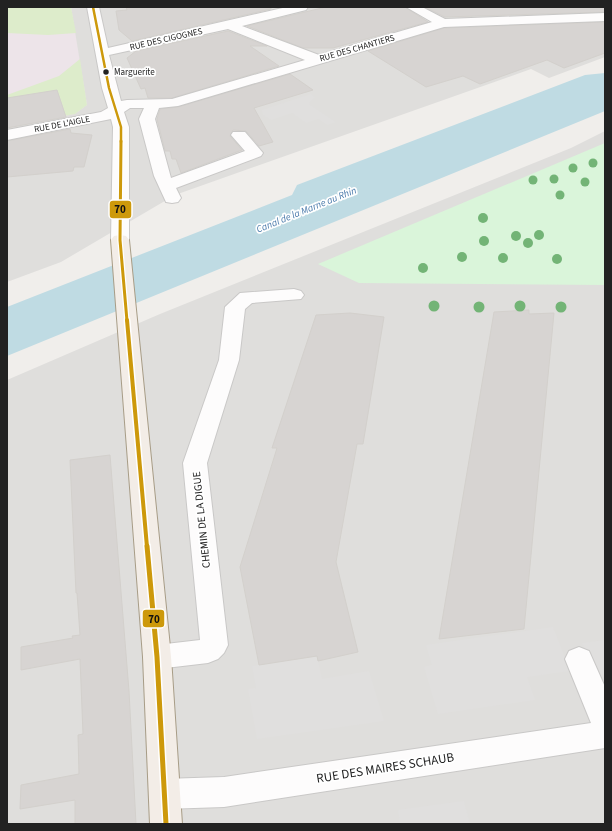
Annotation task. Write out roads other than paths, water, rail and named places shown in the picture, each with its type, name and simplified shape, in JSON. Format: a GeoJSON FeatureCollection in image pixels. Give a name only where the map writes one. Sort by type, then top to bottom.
{"type":"FeatureCollection","features":[{"type":"Feature","properties":{"kind":"main road"},"geometry":{"type":"LineString","coordinates":[[120,240],[157,657],[166,824]]}},
{"type":"Feature","properties":{"kind":"street"},"geometry":{"type":"LineString","coordinates":[[93,7],[109,88],[121,127],[120,240]]}},
{"type":"Feature","properties":{"kind":"street","name":"RUE DES CIGOGNES"},"geometry":{"type":"LineString","coordinates":[[102,53],[302,7]]}},
{"type":"Feature","properties":{"kind":"street"},"geometry":{"type":"LineString","coordinates":[[412,7],[443,23]]}},
{"type":"Feature","properties":{"kind":"street"},"geometry":{"type":"LineString","coordinates":[[595,7],[605,12]]}},
{"type":"Feature","properties":{"kind":"street","name":"RUE DES CHANTIERS"},"geometry":{"type":"LineString","coordinates":[[116,110],[127,104],[173,103],[443,23],[605,17]]}},
{"type":"Feature","properties":{"kind":"street"},"geometry":{"type":"LineString","coordinates":[[229,25],[318,60]]}},
{"type":"Feature","properties":{"kind":"street"},"geometry":{"type":"LineString","coordinates":[[153,104],[147,119],[162,176],[169,192],[255,153],[239,135]]}},
{"type":"Feature","properties":{"kind":"street","name":"RUE DE L'AIGLE"},"geometry":{"type":"LineString","coordinates":[[7,135],[105,116],[116,110]]}},
{"type":"Feature","properties":{"kind":"street","name":"CHEMIN DE LA DIGUE"},"geometry":{"type":"LineString","coordinates":[[157,657],[208,651],[214,645],[195,463],[229,360],[235,307],[247,297],[294,295]]}},
{"type":"Feature","properties":{"kind":"street"},"geometry":{"type":"LineString","coordinates":[[579,659],[605,721]]}},
{"type":"Feature","properties":{"kind":"street","name":"RUE DES MAIRES SCHAUB"},"geometry":{"type":"LineString","coordinates":[[164,794],[224,792],[605,734]]}},
{"type":"Feature","properties":{"kind":"water","name":"Canal de la Marne au Rhin"},"geometry":{"type":"Polygon","coordinates":[[[605,73],[605,111],[7,356],[7,307],[292,195],[297,185],[585,75],[605,73]]]}},
{"type":"Feature","properties":{"kind":"place","name":"Marguerite"},"geometry":{"type":"Point","coordinates":[106,72]}}]}
